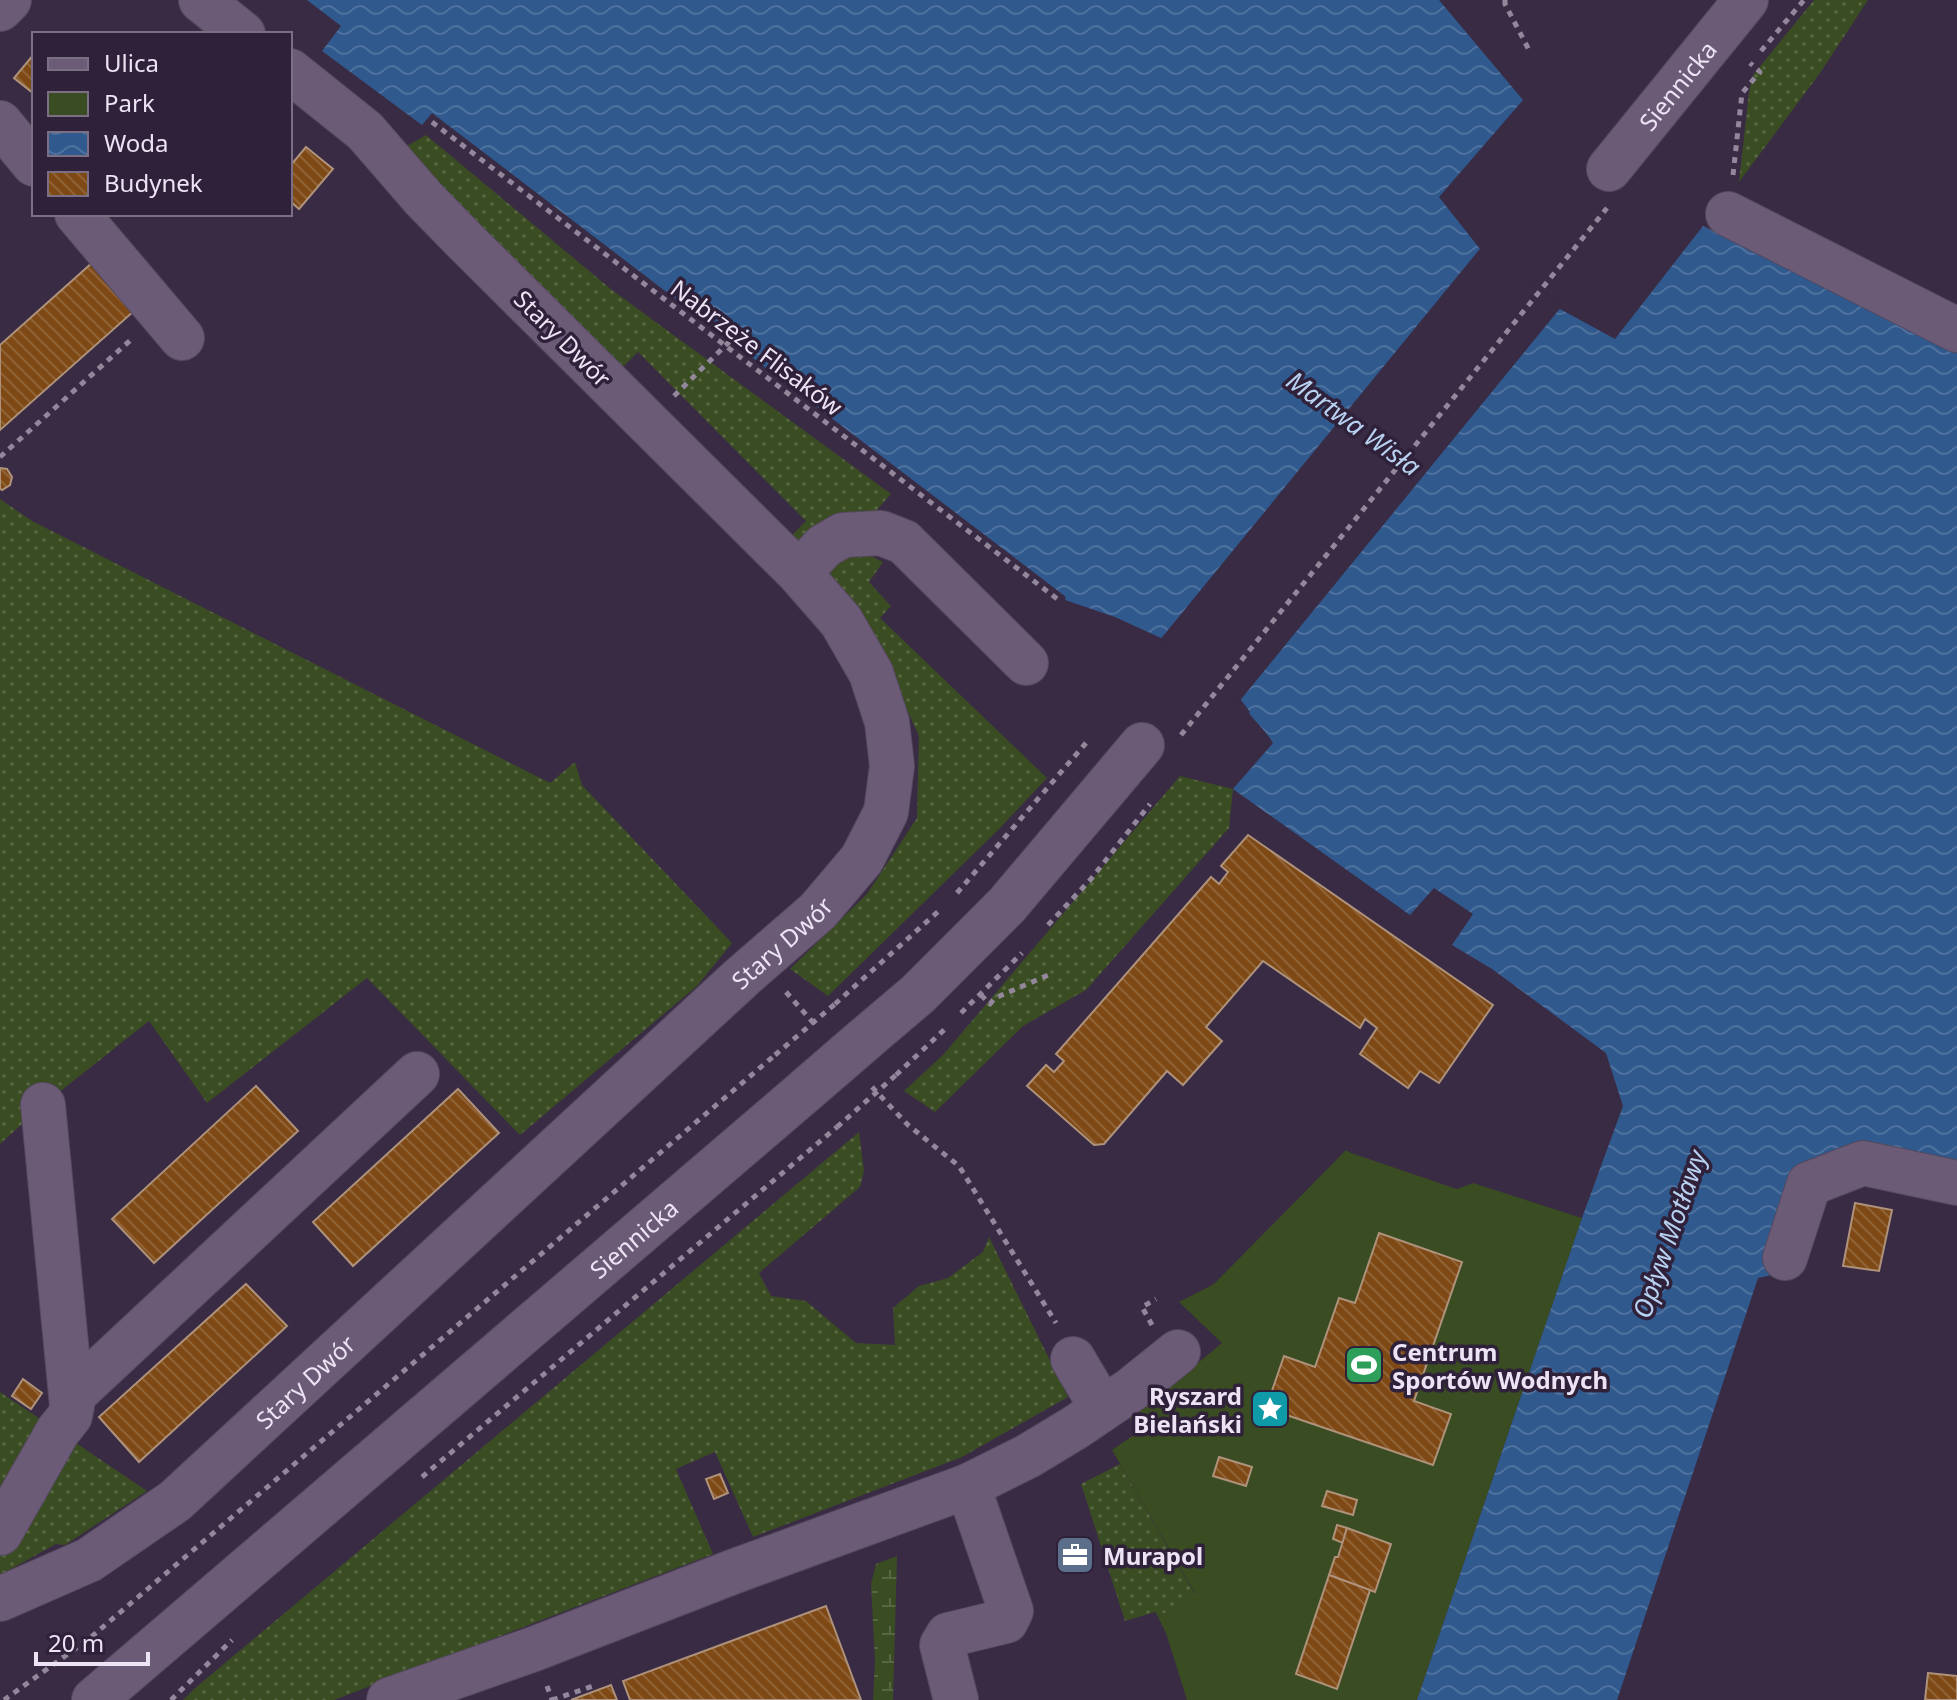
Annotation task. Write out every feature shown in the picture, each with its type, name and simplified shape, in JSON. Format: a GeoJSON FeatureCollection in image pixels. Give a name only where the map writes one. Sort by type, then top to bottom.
{"type":"FeatureCollection","features":[{"type":"Feature","properties":{"kind":"street"},"geometry":{"type":"LineString","coordinates":[[0,9],[9,0]]}},
{"type":"Feature","properties":{"kind":"street"},"geometry":{"type":"LineString","coordinates":[[201,0],[241,32]]}},
{"type":"Feature","properties":{"kind":"street","name":"Siennicka"},"geometry":{"type":"LineString","coordinates":[[1608,188],[1746,0]]}},
{"type":"Feature","properties":{"kind":"street","name":"Stary Dwór"},"geometry":{"type":"LineString","coordinates":[[0,1599],[89,1560],[175,1501],[818,911],[862,859],[886,812],[892,766],[887,722],[871,673],[841,621],[799,573],[467,243],[365,131],[292,73]]}},
{"type":"Feature","properties":{"kind":"street"},"geometry":{"type":"LineString","coordinates":[[0,123],[32,162]]}},
{"type":"Feature","properties":{"kind":"street"},"geometry":{"type":"LineString","coordinates":[[1730,198],[1957,330]]}},
{"type":"Feature","properties":{"kind":"street"},"geometry":{"type":"LineString","coordinates":[[79,216],[171,326]]}},
{"type":"Feature","properties":{"kind":"street"},"geometry":{"type":"LineString","coordinates":[[799,573],[824,546],[843,535],[881,533],[904,542],[1026,663]]}},
{"type":"Feature","properties":{"kind":"street","name":"Siennicka"},"geometry":{"type":"LineString","coordinates":[[94,1700],[806,1090],[865,1059],[918,994],[1007,905],[1161,741]]}},
{"type":"Feature","properties":{"kind":"street"},"geometry":{"type":"LineString","coordinates":[[72,1396],[417,1074]]}},
{"type":"Feature","properties":{"kind":"street"},"geometry":{"type":"LineString","coordinates":[[0,1533],[58,1431],[70,1416],[72,1396],[43,1105]]}},
{"type":"Feature","properties":{"kind":"street"},"geometry":{"type":"LineString","coordinates":[[1785,1258],[1809,1184],[1863,1163],[1957,1183]]}},
{"type":"Feature","properties":{"kind":"street"},"geometry":{"type":"LineString","coordinates":[[389,1700],[534,1649],[968,1486],[1028,1456],[1132,1389],[1166,1340]]}},
{"type":"Feature","properties":{"kind":"street"},"geometry":{"type":"LineString","coordinates":[[1073,1359],[1102,1408]]}},
{"type":"Feature","properties":{"kind":"street"},"geometry":{"type":"LineString","coordinates":[[956,1700],[942,1645],[948,1635],[1006,1621],[1011,1611],[968,1486]]}},
{"type":"Feature","properties":{"kind":"path"},"geometry":{"type":"LineString","coordinates":[[1505,0],[1529,50]]}},
{"type":"Feature","properties":{"kind":"path"},"geometry":{"type":"LineString","coordinates":[[1772,39],[1804,0]]}},
{"type":"Feature","properties":{"kind":"path"},"geometry":{"type":"LineString","coordinates":[[1730,198],[1742,93],[1760,72],[1750,63]]}},
{"type":"Feature","properties":{"kind":"path","name":"Nabrzeże Flisaków"},"geometry":{"type":"LineString","coordinates":[[432,122],[728,343],[1060,601]]}},
{"type":"Feature","properties":{"kind":"path"},"geometry":{"type":"LineString","coordinates":[[1161,741],[1608,188]]}},
{"type":"Feature","properties":{"kind":"path"},"geometry":{"type":"LineString","coordinates":[[0,457],[171,326]]}},
{"type":"Feature","properties":{"kind":"path"},"geometry":{"type":"LineString","coordinates":[[647,422],[728,343]]}},
{"type":"Feature","properties":{"kind":"path"},"geometry":{"type":"LineString","coordinates":[[4,1700],[90,1638],[835,1004],[952,899],[1087,742]]}},
{"type":"Feature","properties":{"kind":"path"},"geometry":{"type":"LineString","coordinates":[[1038,936],[1091,879],[1158,794]]}},
{"type":"Feature","properties":{"kind":"path"},"geometry":{"type":"LineString","coordinates":[[1016,958],[1027,947]]}},
{"type":"Feature","properties":{"kind":"path"},"geometry":{"type":"LineString","coordinates":[[760,961],[823,1033]]}},
{"type":"Feature","properties":{"kind":"path"},"geometry":{"type":"LineString","coordinates":[[981,995],[990,1004],[995,998],[1053,973]]}},
{"type":"Feature","properties":{"kind":"path"},"geometry":{"type":"LineString","coordinates":[[865,1059],[908,1125],[959,1166],[1057,1325],[1073,1359]]}},
{"type":"Feature","properties":{"kind":"path"},"geometry":{"type":"LineString","coordinates":[[436,1465],[896,1075]]}},
{"type":"Feature","properties":{"kind":"path"},"geometry":{"type":"LineString","coordinates":[[1156,1299],[1142,1307],[1166,1340]]}},
{"type":"Feature","properties":{"kind":"path"},"geometry":{"type":"LineString","coordinates":[[552,1700],[593,1686]]}},
{"type":"Feature","properties":{"kind":"green space"},"geometry":{"type":"Polygon","coordinates":[[[1814,0],[1868,0],[1820,73],[1739,182],[1753,75],[1814,0]]]}},
{"type":"Feature","properties":{"kind":"green space"},"geometry":{"type":"Polygon","coordinates":[[[426,135],[612,290],[891,494],[868,520],[805,541],[785,542],[806,521],[638,352],[617,373],[464,217],[407,146],[426,135]]]}},
{"type":"Feature","properties":{"kind":"green space"},"geometry":{"type":"Polygon","coordinates":[[[0,499],[32,521],[550,783],[575,762],[582,785],[732,943],[697,986],[520,1135],[367,978],[207,1103],[149,1021],[43,1105],[0,1144],[0,499]]]}},
{"type":"Feature","properties":{"kind":"green space"},"geometry":{"type":"Polygon","coordinates":[[[856,554],[883,562],[869,582],[891,606],[880,618],[1047,778],[828,996],[790,969],[867,894],[917,818],[919,736],[879,648],[828,573],[838,558],[856,554]]]}},
{"type":"Feature","properties":{"kind":"green space"},"geometry":{"type":"Polygon","coordinates":[[[1180,776],[1233,789],[1229,828],[1086,990],[1023,1026],[935,1112],[904,1091],[943,1055],[1180,776]]]}},
{"type":"Feature","properties":{"kind":"green space"},"geometry":{"type":"Polygon","coordinates":[[[859,1132],[864,1171],[860,1187],[759,1273],[771,1296],[806,1301],[856,1343],[895,1345],[893,1308],[919,1286],[948,1278],[983,1252],[989,1237],[1068,1397],[962,1457],[753,1537],[715,1452],[676,1469],[713,1554],[334,1700],[183,1700],[194,1689],[859,1132]]]}},
{"type":"Feature","properties":{"kind":"green space","name":"Centrum Sportów Wodnych"},"geometry":{"type":"Polygon","coordinates":[[[1346,1150],[1457,1189],[1473,1183],[1582,1218],[1417,1700],[1187,1700],[1158,1617],[1196,1595],[1112,1450],[1138,1432],[1129,1416],[1222,1343],[1179,1302],[1214,1284],[1346,1150]]]}},
{"type":"Feature","properties":{"kind":"green space"},"geometry":{"type":"Polygon","coordinates":[[[0,1392],[46,1423],[0,1489],[0,1392]]]}},
{"type":"Feature","properties":{"kind":"green space"},"geometry":{"type":"Polygon","coordinates":[[[70,1439],[147,1491],[65,1545],[56,1544],[0,1575],[0,1553],[70,1439]]]}},
{"type":"Feature","properties":{"kind":"green space"},"geometry":{"type":"Polygon","coordinates":[[[1120,1464],[1196,1596],[1158,1617],[1155,1612],[1125,1621],[1081,1484],[1120,1464]]]}},
{"type":"Feature","properties":{"kind":"green space"},"geometry":{"type":"Polygon","coordinates":[[[897,1556],[893,1700],[873,1700],[875,1662],[871,1584],[876,1564],[897,1556]]]}},
{"type":"Feature","properties":{"kind":"water"},"geometry":{"type":"Polygon","coordinates":[[[307,0],[1439,0],[1523,100],[1439,197],[1480,249],[1549,303],[1615,339],[1703,226],[1957,353],[1957,1176],[1801,1181],[1777,1274],[1758,1278],[1617,1700],[1417,1700],[1623,1106],[1606,1053],[1492,969],[1452,945],[1473,914],[1434,888],[1410,915],[1233,789],[1273,743],[1241,700],[1161,638],[1115,617],[1065,600],[1066,597],[432,113],[422,125],[322,51],[341,26],[307,0]]]}},
{"type":"Feature","properties":{"kind":"pier"},"geometry":{"type":"Polygon","coordinates":[[[1483,245],[1562,306],[1238,703],[1159,641],[1483,245]]]}},
{"type":"Feature","properties":{"kind":"building"},"geometry":{"type":"Polygon","coordinates":[[[32,56],[32,92],[14,78],[32,56]]]}},
{"type":"Feature","properties":{"kind":"building"},"geometry":{"type":"Polygon","coordinates":[[[306,147],[333,169],[299,209],[292,203],[292,164],[306,147]]]}},
{"type":"Feature","properties":{"kind":"building"},"geometry":{"type":"Polygon","coordinates":[[[93,262],[134,311],[0,430],[0,345],[93,262]]]}},
{"type":"Feature","properties":{"kind":"building"},"geometry":{"type":"Polygon","coordinates":[[[0,468],[7,469],[12,477],[10,485],[2,490],[0,489],[0,468]]]}},
{"type":"Feature","properties":{"kind":"building"},"geometry":{"type":"Polygon","coordinates":[[[1248,835],[1493,1005],[1439,1083],[1420,1071],[1408,1088],[1360,1054],[1377,1028],[1365,1019],[1360,1028],[1263,961],[1206,1027],[1222,1041],[1183,1085],[1167,1071],[1104,1144],[1094,1145],[1027,1086],[1046,1065],[1054,1072],[1064,1061],[1056,1054],[1211,877],[1219,884],[1228,872],[1221,866],[1248,835]]]}},
{"type":"Feature","properties":{"kind":"building"},"geometry":{"type":"Polygon","coordinates":[[[256,1086],[298,1131],[154,1263],[112,1219],[256,1086]]]}},
{"type":"Feature","properties":{"kind":"building"},"geometry":{"type":"Polygon","coordinates":[[[458,1089],[499,1133],[353,1266],[313,1222],[458,1089]]]}},
{"type":"Feature","properties":{"kind":"building"},"geometry":{"type":"Polygon","coordinates":[[[1855,1203],[1892,1210],[1879,1271],[1843,1266],[1855,1203]]]}},
{"type":"Feature","properties":{"kind":"building"},"geometry":{"type":"Polygon","coordinates":[[[1379,1233],[1462,1262],[1414,1401],[1451,1414],[1433,1465],[1266,1408],[1284,1356],[1315,1367],[1339,1298],[1355,1303],[1379,1233]]]}},
{"type":"Feature","properties":{"kind":"building"},"geometry":{"type":"Polygon","coordinates":[[[246,1284],[287,1326],[139,1462],[99,1417],[246,1284]]]}},
{"type":"Feature","properties":{"kind":"building"},"geometry":{"type":"Polygon","coordinates":[[[23,1379],[42,1393],[31,1409],[12,1396],[23,1379]]]}},
{"type":"Feature","properties":{"kind":"building"},"geometry":{"type":"Polygon","coordinates":[[[1219,1457],[1252,1467],[1246,1486],[1213,1476],[1219,1457]]]}},
{"type":"Feature","properties":{"kind":"building"},"geometry":{"type":"Polygon","coordinates":[[[720,1474],[728,1493],[714,1499],[706,1479],[720,1474]]]}},
{"type":"Feature","properties":{"kind":"building"},"geometry":{"type":"Polygon","coordinates":[[[1327,1491],[1357,1500],[1353,1515],[1322,1506],[1327,1491]]]}},
{"type":"Feature","properties":{"kind":"building"},"geometry":{"type":"Polygon","coordinates":[[[1337,1525],[1347,1528],[1343,1543],[1333,1539],[1337,1525]]]}},
{"type":"Feature","properties":{"kind":"building"},"geometry":{"type":"Polygon","coordinates":[[[1347,1528],[1391,1544],[1375,1592],[1329,1575],[1347,1528]]]}},
{"type":"Feature","properties":{"kind":"building"},"geometry":{"type":"Polygon","coordinates":[[[1329,1575],[1370,1590],[1337,1689],[1296,1674],[1329,1575]]]}},
{"type":"Feature","properties":{"kind":"building"},"geometry":{"type":"Polygon","coordinates":[[[826,1606],[861,1700],[630,1700],[623,1681],[826,1606]]]}},
{"type":"Feature","properties":{"kind":"building"},"geometry":{"type":"Polygon","coordinates":[[[1928,1673],[1957,1676],[1957,1700],[1925,1700],[1928,1673]]]}},
{"type":"Feature","properties":{"kind":"building"},"geometry":{"type":"Polygon","coordinates":[[[611,1685],[617,1700],[571,1700],[611,1685]]]}},
{"type":"Feature","properties":{"kind":"place","name":"Centrum Sportów Wodnych"},"geometry":{"type":"Point","coordinates":[1364,1365]}},
{"type":"Feature","properties":{"kind":"place","name":"Ryszard Bielański"},"geometry":{"type":"Point","coordinates":[1270,1409]}},
{"type":"Feature","properties":{"kind":"place","name":"Murapol"},"geometry":{"type":"Point","coordinates":[1075,1555]}},
{"type":"Feature","properties":{"kind":"water label","name":"Martwa Wisła"},"geometry":{"type":"Point","coordinates":[1354,423]}},
{"type":"Feature","properties":{"kind":"water label","name":"Opływ Motławy"},"geometry":{"type":"Point","coordinates":[1669,1234]}}]}
